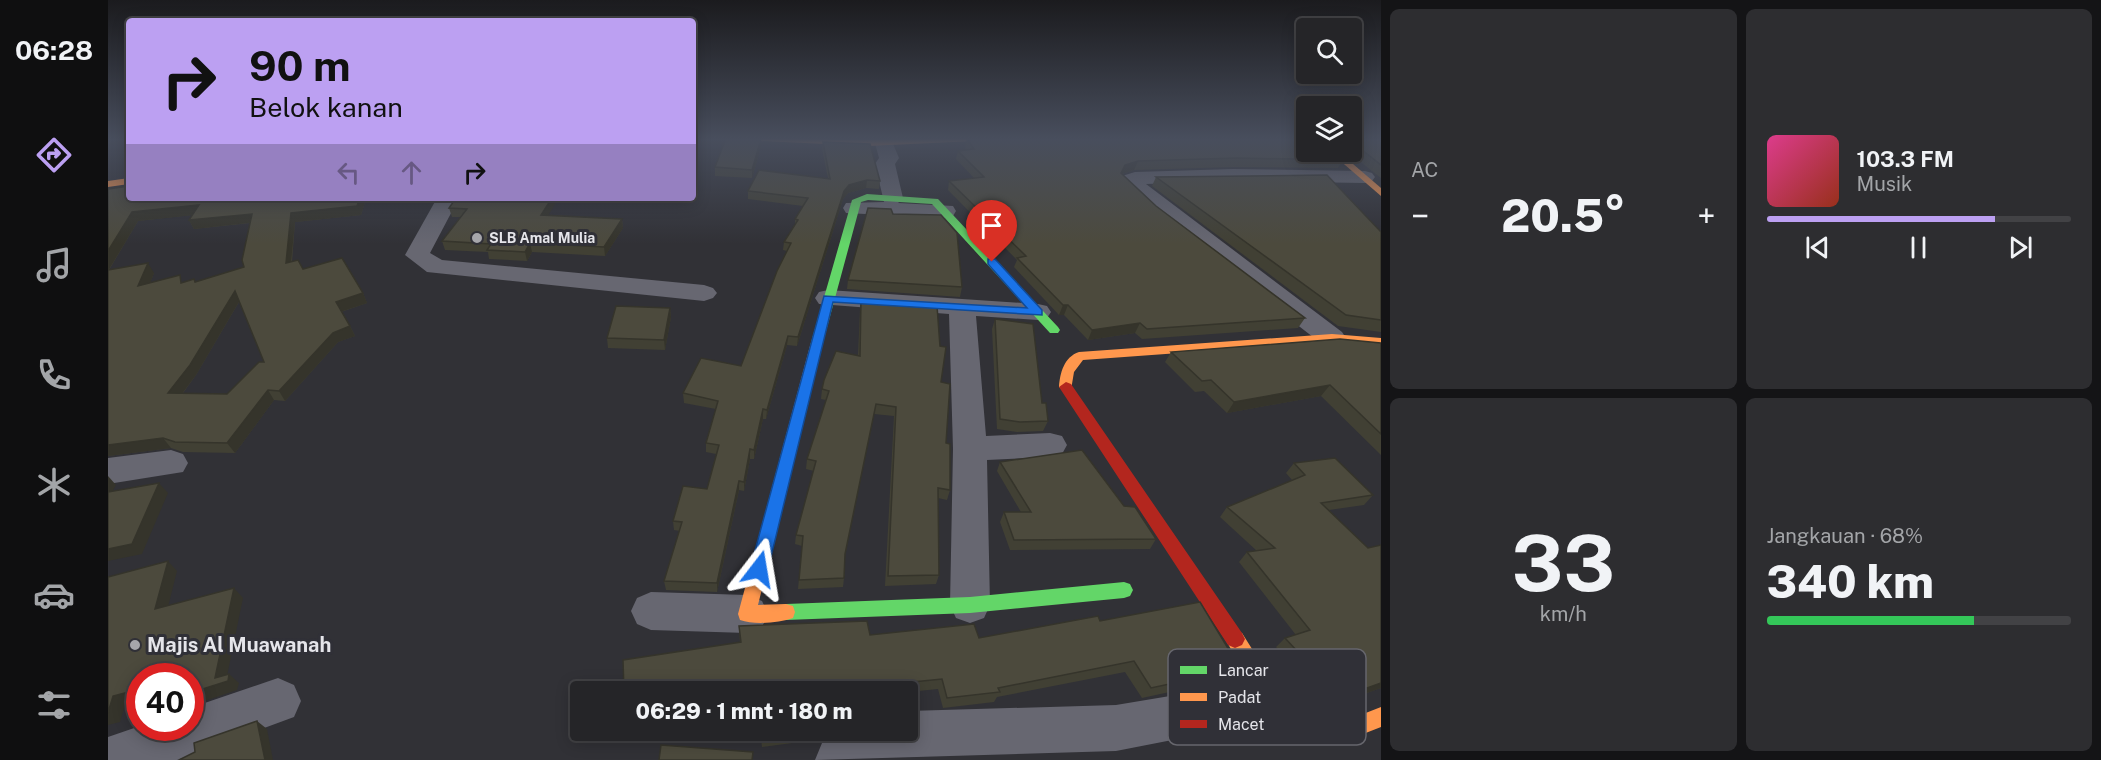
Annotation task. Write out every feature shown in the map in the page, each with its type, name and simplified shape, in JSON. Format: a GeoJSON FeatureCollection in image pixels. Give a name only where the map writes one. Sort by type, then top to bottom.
{"type":"FeatureCollection","features":[{"type":"Feature","properties":{"kind":"street"},"geometry":{"type":"LineString","coordinates":[[887,173],[892,198]]}},
{"type":"Feature","properties":{"kind":"street"},"geometry":{"type":"LineString","coordinates":[[1361,173],[1381,193]]}},
{"type":"Feature","properties":{"kind":"street"},"geometry":{"type":"LineString","coordinates":[[1332,338],[1161,208],[1129,180],[1135,177],[1233,175],[1365,177]]}},
{"type":"Feature","properties":{"kind":"street"},"geometry":{"type":"LineString","coordinates":[[108,184],[126,181]]}},
{"type":"Feature","properties":{"kind":"street"},"geometry":{"type":"LineString","coordinates":[[747,614],[828,298],[856,200],[864,197],[930,199],[945,211],[1046,321]]}},
{"type":"Feature","properties":{"kind":"street"},"geometry":{"type":"LineString","coordinates":[[447,201],[438,221],[422,243],[417,255],[436,267],[704,293]]}},
{"type":"Feature","properties":{"kind":"street"},"geometry":{"type":"LineString","coordinates":[[854,208],[945,211]]}},
{"type":"Feature","properties":{"kind":"street"},"geometry":{"type":"LineString","coordinates":[[828,298],[962,308],[1046,321]]}},
{"type":"Feature","properties":{"kind":"street"},"geometry":{"type":"LineString","coordinates":[[962,308],[970,449],[970,605]]}},
{"type":"Feature","properties":{"kind":"street"},"geometry":{"type":"LineString","coordinates":[[1241,649],[1207,594],[1067,390],[1065,370],[1079,356],[1332,338],[1381,342]]}},
{"type":"Feature","properties":{"kind":"street"},"geometry":{"type":"LineString","coordinates":[[970,449],[1050,446]]}},
{"type":"Feature","properties":{"kind":"street"},"geometry":{"type":"LineString","coordinates":[[108,471],[171,463]]}},
{"type":"Feature","properties":{"kind":"street"},"geometry":{"type":"LineString","coordinates":[[651,611],[747,614],[970,605],[1124,590]]}},
{"type":"Feature","properties":{"kind":"street"},"geometry":{"type":"LineString","coordinates":[[110,760],[278,701]]}},
{"type":"Feature","properties":{"kind":"street"},"geometry":{"type":"LineString","coordinates":[[1366,723],[1381,717]]}},
{"type":"Feature","properties":{"kind":"street"},"geometry":{"type":"LineString","coordinates":[[839,760],[859,743],[873,738],[997,730],[1092,730],[1144,724],[1168,718]]}},
{"type":"Feature","properties":{"kind":"building"},"geometry":{"type":"Polygon","coordinates":[[[757,173],[786,173],[830,179],[829,173],[878,173],[880,181],[867,180],[849,185],[844,191],[798,337],[788,336],[767,410],[763,409],[754,450],[750,449],[744,482],[739,481],[717,583],[664,581],[682,522],[673,521],[683,486],[707,489],[719,445],[706,443],[718,401],[683,393],[701,358],[741,366],[777,271],[791,243],[784,242],[808,198],[748,191],[757,173]]]}},
{"type":"Feature","properties":{"kind":"building"},"geometry":{"type":"Polygon","coordinates":[[[980,173],[1121,173],[1156,206],[1305,318],[1147,329],[1140,323],[1092,330],[1068,305],[1063,305],[1017,258],[1026,256],[949,181],[984,177],[980,173]]]}},
{"type":"Feature","properties":{"kind":"building"},"geometry":{"type":"Polygon","coordinates":[[[1327,175],[1381,232],[1381,320],[1346,315],[1156,177],[1327,175]]]}},
{"type":"Feature","properties":{"kind":"building"},"geometry":{"type":"Polygon","coordinates":[[[126,186],[126,201],[359,201],[357,206],[291,213],[286,263],[298,260],[303,269],[342,258],[363,293],[336,302],[350,326],[333,333],[279,391],[268,390],[227,443],[175,442],[163,438],[108,445],[108,270],[148,263],[138,286],[180,275],[181,283],[194,279],[195,282],[244,267],[242,260],[252,214],[189,220],[199,205],[132,212],[108,251],[108,189],[126,186]],[[235,291],[190,365],[168,393],[227,394],[259,362],[264,362],[235,291]]]}},
{"type":"Feature","properties":{"kind":"building"},"geometry":{"type":"Polygon","coordinates":[[[454,201],[550,201],[541,215],[622,219],[604,247],[530,243],[525,252],[487,250],[491,244],[442,241],[467,209],[449,208],[454,201]]]}},
{"type":"Feature","properties":{"kind":"building"},"geometry":{"type":"Polygon","coordinates":[[[868,208],[891,209],[893,214],[941,215],[957,233],[962,287],[848,280],[868,208]]]}},
{"type":"Feature","properties":{"kind":"building"},"geometry":{"type":"Polygon","coordinates":[[[861,300],[937,306],[940,346],[946,347],[941,382],[950,384],[946,443],[950,444],[950,490],[938,488],[939,575],[888,576],[896,407],[876,404],[845,554],[844,578],[799,580],[803,536],[796,535],[816,461],[807,459],[829,391],[822,389],[836,351],[860,356],[861,300]]]}},
{"type":"Feature","properties":{"kind":"building"},"geometry":{"type":"Polygon","coordinates":[[[616,306],[670,308],[664,340],[607,338],[616,306]]]}},
{"type":"Feature","properties":{"kind":"building"},"geometry":{"type":"Polygon","coordinates":[[[995,319],[1033,324],[1042,403],[1046,403],[1048,421],[1020,422],[1000,419],[995,319]]]}},
{"type":"Feature","properties":{"kind":"building"},"geometry":{"type":"Polygon","coordinates":[[[1340,339],[1381,343],[1381,434],[1330,385],[1234,402],[1211,380],[1202,381],[1171,352],[1340,339]]]}},
{"type":"Feature","properties":{"kind":"building"},"geometry":{"type":"Polygon","coordinates":[[[1082,450],[1124,506],[1135,507],[1156,539],[1014,540],[1004,512],[1031,512],[1000,462],[1082,450]]]}},
{"type":"Feature","properties":{"kind":"building"},"geometry":{"type":"Polygon","coordinates":[[[1335,458],[1373,495],[1321,503],[1368,548],[1381,545],[1381,683],[1366,688],[1366,649],[1295,649],[1285,638],[1310,630],[1247,552],[1275,548],[1227,507],[1305,475],[1294,463],[1335,458]]]}},
{"type":"Feature","properties":{"kind":"building"},"geometry":{"type":"Polygon","coordinates":[[[159,483],[132,544],[108,549],[108,492],[159,483]]]}},
{"type":"Feature","properties":{"kind":"building"},"geometry":{"type":"Polygon","coordinates":[[[168,561],[155,609],[234,588],[215,678],[229,674],[228,681],[204,689],[204,663],[126,663],[126,693],[113,696],[108,713],[108,577],[168,561]]]}},
{"type":"Feature","properties":{"kind":"building"},"geometry":{"type":"Polygon","coordinates":[[[1200,602],[1228,649],[1168,649],[1168,684],[1151,688],[1134,661],[998,688],[1000,692],[947,698],[942,679],[918,681],[624,681],[623,660],[741,642],[739,626],[867,621],[870,635],[974,624],[979,638],[1098,616],[1100,621],[1200,602]]]}},
{"type":"Feature","properties":{"kind":"building"},"geometry":{"type":"Polygon","coordinates":[[[257,721],[265,760],[179,760],[195,752],[194,743],[257,721]]]}},
{"type":"Feature","properties":{"kind":"building"},"geometry":{"type":"Polygon","coordinates":[[[661,745],[753,752],[752,760],[659,760],[661,745]]]}},
{"type":"Feature","properties":{"kind":"traffic: fast"},"geometry":{"type":"LineString","coordinates":[[816,346],[857,200],[867,197],[935,201],[1054,330]]}},
{"type":"Feature","properties":{"kind":"traffic: fast"},"geometry":{"type":"LineString","coordinates":[[786,612],[970,605],[1124,590]]}},
{"type":"Feature","properties":{"kind":"traffic: slow"},"geometry":{"type":"LineString","coordinates":[[1359,173],[1381,193]]}},
{"type":"Feature","properties":{"kind":"traffic: slow"},"geometry":{"type":"LineString","coordinates":[[108,184],[126,181]]}},
{"type":"Feature","properties":{"kind":"traffic: slow"},"geometry":{"type":"LineString","coordinates":[[1066,387],[1067,371],[1079,356],[1332,338],[1381,342]]}},
{"type":"Feature","properties":{"kind":"traffic: slow"},"geometry":{"type":"LineString","coordinates":[[786,612],[747,614],[816,346]]}},
{"type":"Feature","properties":{"kind":"traffic: slow"},"geometry":{"type":"LineString","coordinates":[[1235,639],[1241,649]]}},
{"type":"Feature","properties":{"kind":"traffic: slow"},"geometry":{"type":"LineString","coordinates":[[1366,723],[1381,717]]}},
{"type":"Feature","properties":{"kind":"traffic: jam"},"geometry":{"type":"LineString","coordinates":[[1066,387],[1235,639]]}},
{"type":"Feature","properties":{"kind":"place","name":"SLB Amal Mulia"},"geometry":{"type":"Point","coordinates":[477,238]}},
{"type":"Feature","properties":{"kind":"place","name":"Majis Al Muawanah"},"geometry":{"type":"Point","coordinates":[135,645]}},
{"type":"Feature","properties":{"kind":"route"},"geometry":{"type":"LineString","coordinates":[[759,569],[828,298],[1038,312],[992,262]]}}]}
